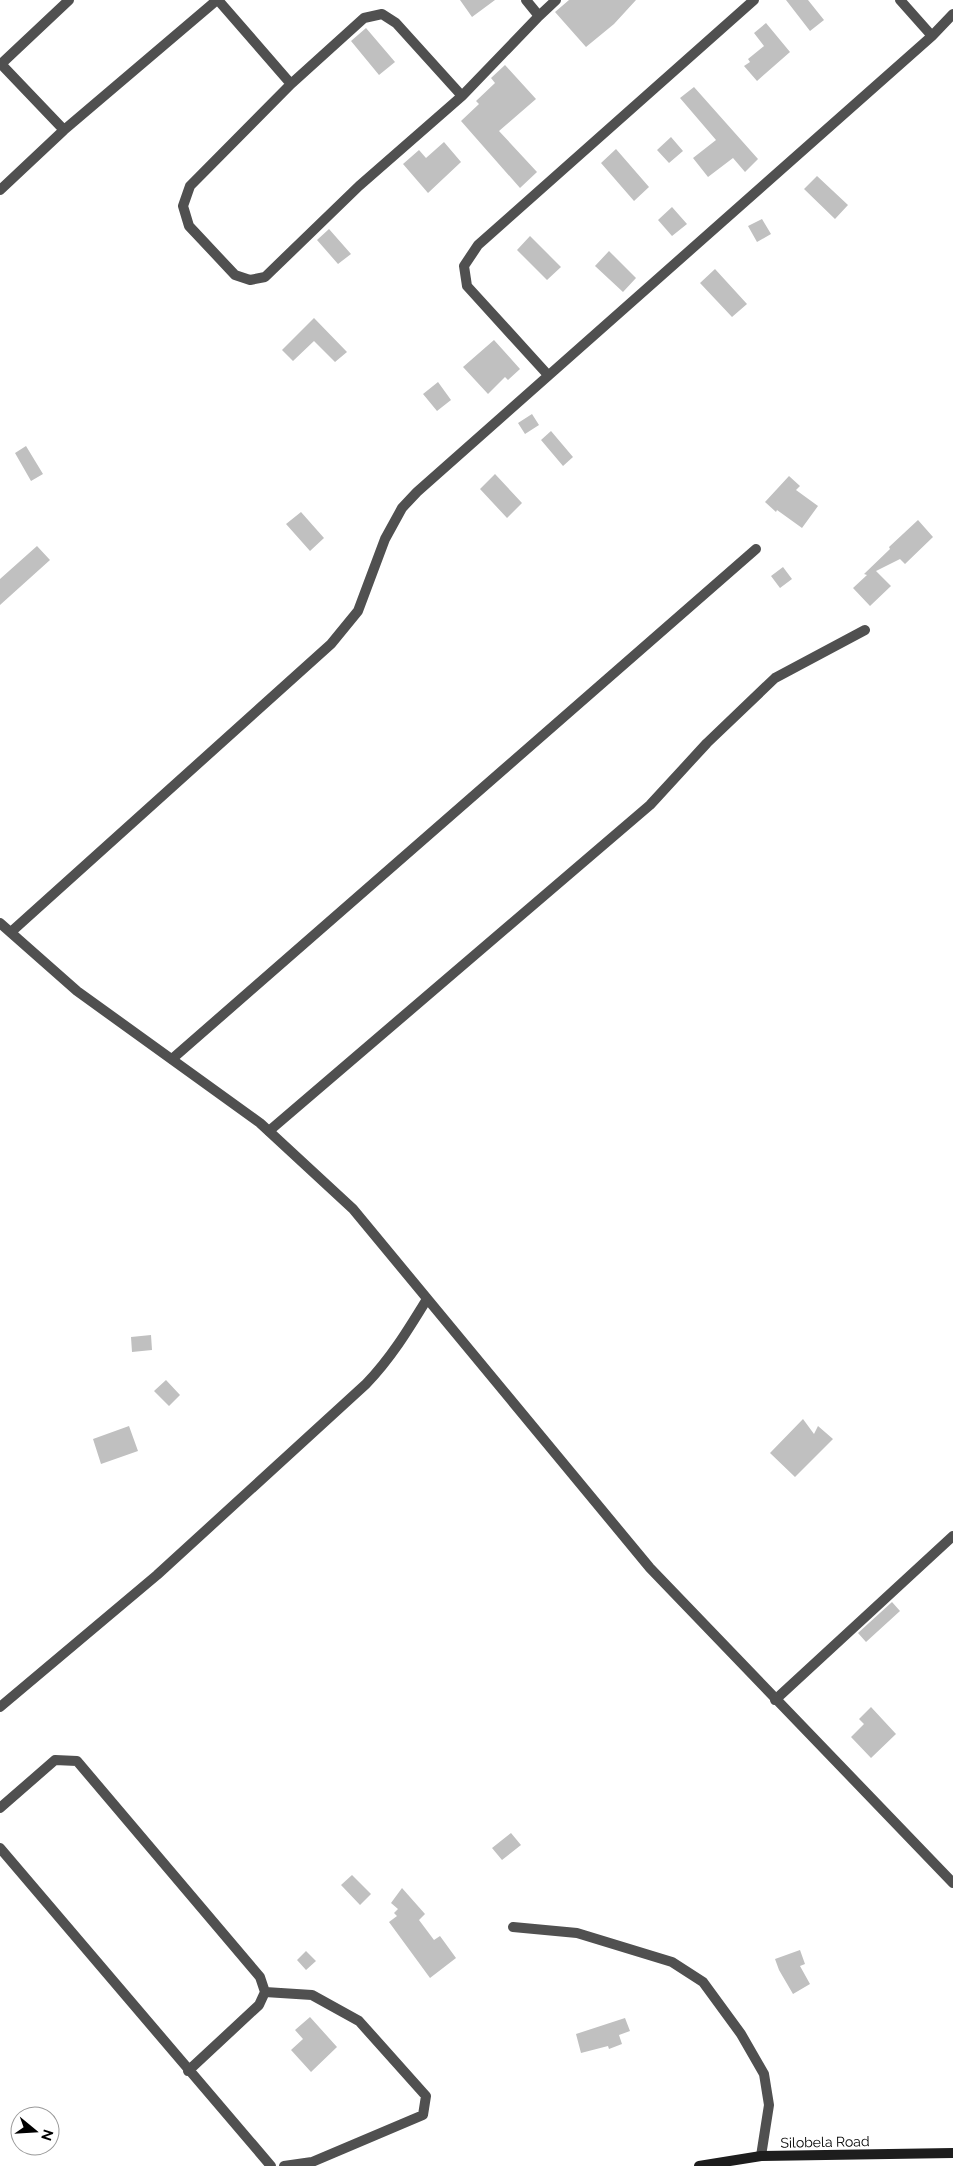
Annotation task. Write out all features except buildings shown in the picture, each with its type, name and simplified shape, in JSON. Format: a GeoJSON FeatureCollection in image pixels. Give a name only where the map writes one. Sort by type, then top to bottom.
{"type":"FeatureCollection","features":[{"type":"Feature","properties":{"kind":"street"},"geometry":{"type":"LineString","coordinates":[[64,130],[0,63],[69,0]]}},
{"type":"Feature","properties":{"kind":"street"},"geometry":{"type":"LineString","coordinates":[[0,190],[64,130],[217,0],[291,84]]}},
{"type":"Feature","properties":{"kind":"street"},"geometry":{"type":"LineString","coordinates":[[526,0],[539,16]]}},
{"type":"Feature","properties":{"kind":"street"},"geometry":{"type":"LineString","coordinates":[[462,96],[396,23],[382,14],[364,18],[291,84],[190,186],[183,206],[189,226],[235,275],[250,280],[265,277],[359,186],[462,96],[556,0]]}},
{"type":"Feature","properties":{"kind":"street"},"geometry":{"type":"LineString","coordinates":[[548,375],[467,286],[464,266],[478,245],[754,0]]}},
{"type":"Feature","properties":{"kind":"street"},"geometry":{"type":"LineString","coordinates":[[900,0],[932,36]]}},
{"type":"Feature","properties":{"kind":"street"},"geometry":{"type":"LineString","coordinates":[[11,932],[331,644],[358,610],[385,539],[402,508],[417,492],[932,36],[953,14]]}},
{"type":"Feature","properties":{"kind":"street"},"geometry":{"type":"LineString","coordinates":[[172,1059],[756,549]]}},
{"type":"Feature","properties":{"kind":"street"},"geometry":{"type":"LineString","coordinates":[[269,1131],[650,805],[707,743],[775,678],[865,630]]}},
{"type":"Feature","properties":{"kind":"street"},"geometry":{"type":"LineString","coordinates":[[0,924],[77,991],[269,1131],[353,1209],[650,1568],[953,1883]]}},
{"type":"Feature","properties":{"kind":"street"},"geometry":{"type":"LineString","coordinates":[[0,1707],[157,1575],[366,1384],[384,1365],[401,1342],[427,1300]]}},
{"type":"Feature","properties":{"kind":"street"},"geometry":{"type":"LineString","coordinates":[[775,1700],[953,1536]]}},
{"type":"Feature","properties":{"kind":"street"},"geometry":{"type":"LineString","coordinates":[[0,1808],[55,1760],[77,1761],[260,1977],[265,1992],[258,2005],[188,2071]]}},
{"type":"Feature","properties":{"kind":"street"},"geometry":{"type":"LineString","coordinates":[[0,1848],[188,2071],[271,2166]]}},
{"type":"Feature","properties":{"kind":"street"},"geometry":{"type":"LineString","coordinates":[[513,1927],[577,1933],[672,1962],[703,1982],[741,2034],[764,2074],[769,2106],[761,2156]]}},
{"type":"Feature","properties":{"kind":"street"},"geometry":{"type":"LineString","coordinates":[[265,1992],[312,1995],[358,2022],[426,2096],[423,2115],[312,2162],[284,2166]]}},
{"type":"Feature","properties":{"kind":"street","name":"Silobela Road"},"geometry":{"type":"LineString","coordinates":[[699,2166],[761,2156],[953,2153]]}}]}
